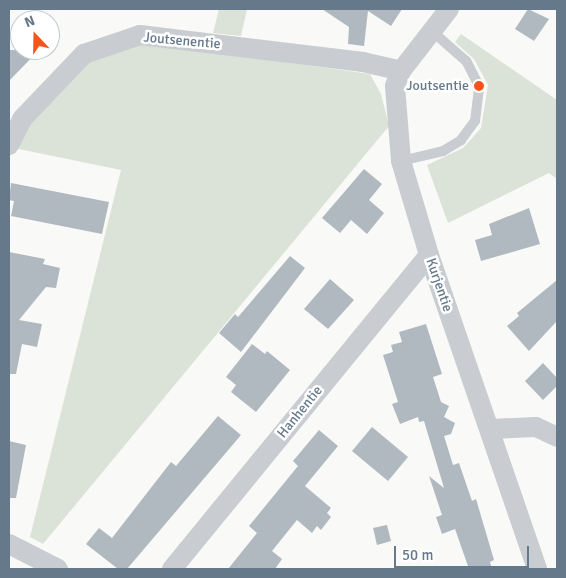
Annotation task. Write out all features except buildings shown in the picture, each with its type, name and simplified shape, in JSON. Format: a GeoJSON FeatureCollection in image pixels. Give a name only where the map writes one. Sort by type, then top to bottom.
{"type":"FeatureCollection","features":[{"type":"Feature","properties":{"kind":"street","name":"Kurjentie"},"geometry":{"type":"LineString","coordinates":[[449,9],[433,32],[401,70],[395,86],[401,161],[429,256],[537,569]]}},
{"type":"Feature","properties":{"kind":"street","name":"Joutsenentie"},"geometry":{"type":"LineString","coordinates":[[9,146],[22,119],[84,54],[140,35],[363,62],[401,70]]}},
{"type":"Feature","properties":{"kind":"street","name":"Hanhentie"},"geometry":{"type":"LineString","coordinates":[[172,569],[429,256]]}},
{"type":"Feature","properties":{"kind":"street"},"geometry":{"type":"LineString","coordinates":[[490,429],[536,428],[557,437]]}},
{"type":"Feature","properties":{"kind":"street"},"geometry":{"type":"LineString","coordinates":[[9,544],[58,569]]}},
{"type":"Feature","properties":{"kind":"lane"},"geometry":{"type":"LineString","coordinates":[[401,161],[443,150],[460,140],[476,121],[479,86],[466,61],[433,32]]}},
{"type":"Feature","properties":{"kind":"shaded area"},"geometry":{"type":"Polygon","coordinates":[[[219,9],[247,9],[241,36],[213,33],[219,9]]]}},
{"type":"Feature","properties":{"kind":"shaded area"},"geometry":{"type":"Polygon","coordinates":[[[461,34],[557,100],[557,179],[549,173],[448,223],[427,165],[463,148],[481,128],[488,85],[474,59],[455,42],[461,34]]]}},
{"type":"Feature","properties":{"kind":"shaded area"},"geometry":{"type":"Polygon","coordinates":[[[140,42],[370,74],[381,94],[389,126],[43,544],[30,537],[121,170],[14,148],[25,123],[87,59],[140,42]]]}},
{"type":"Feature","properties":{"kind":"place","name":"Joutsentie"},"geometry":{"type":"Point","coordinates":[479,86]}}]}
